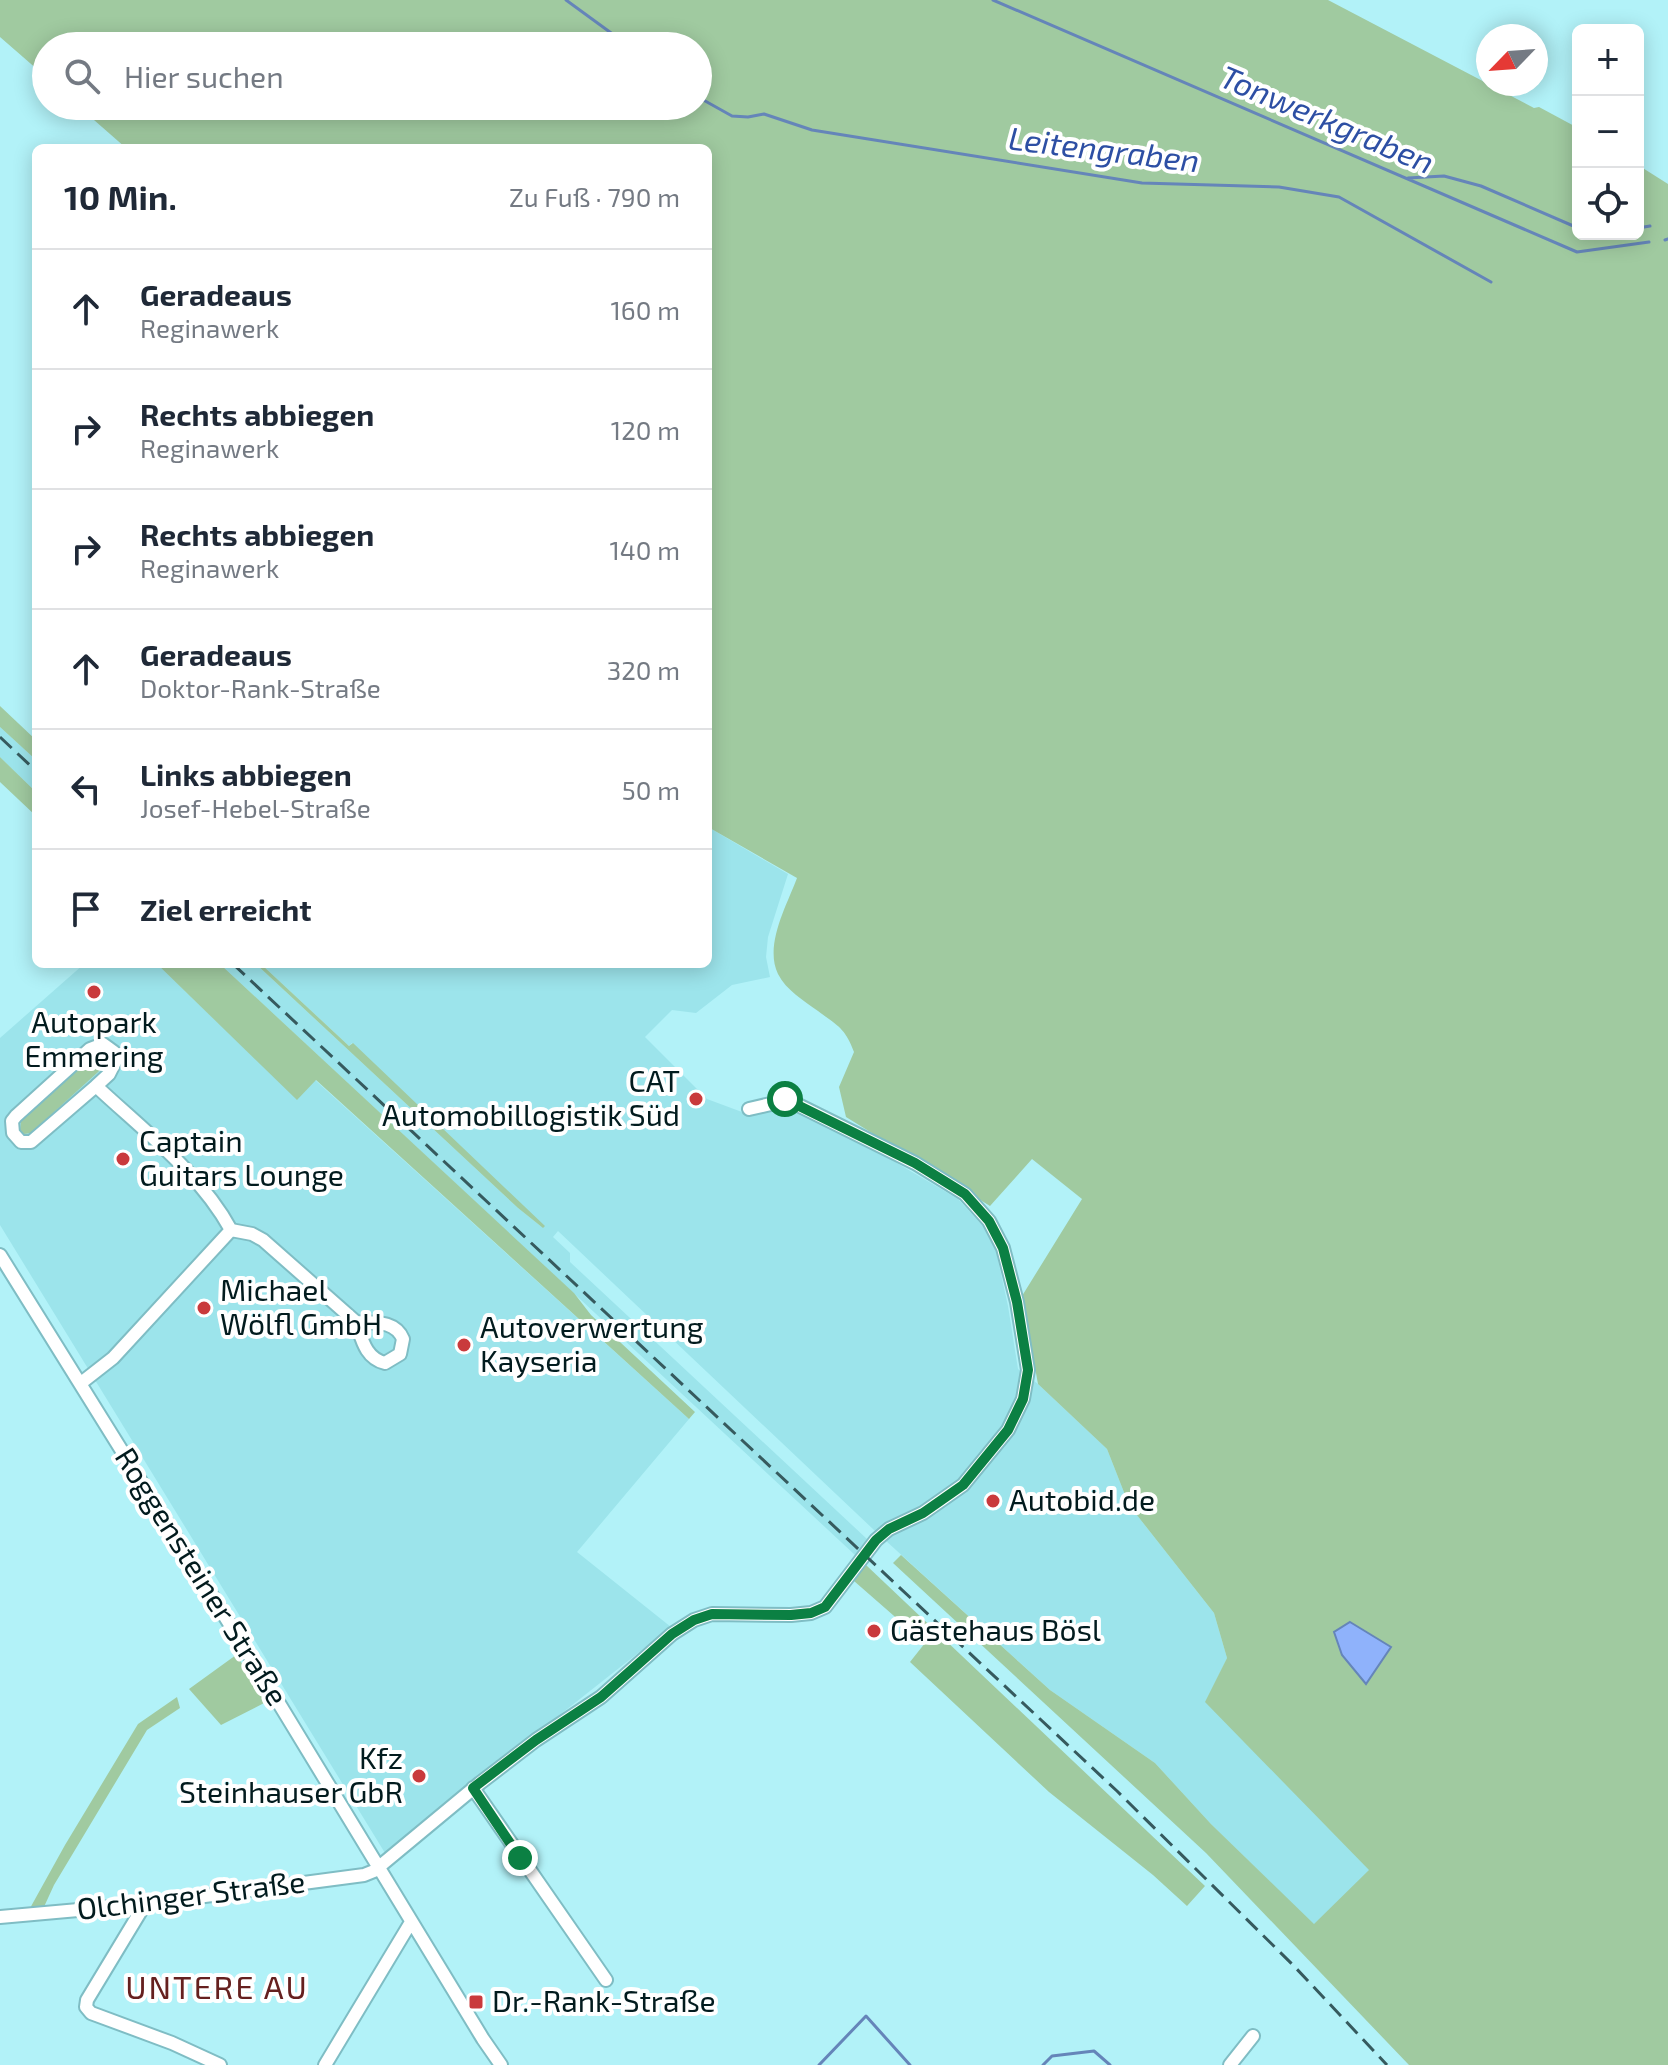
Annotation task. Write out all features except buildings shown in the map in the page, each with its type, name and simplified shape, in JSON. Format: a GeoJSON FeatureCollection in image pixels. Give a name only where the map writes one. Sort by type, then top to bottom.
{"type":"FeatureCollection","features":[{"type":"Feature","properties":{"kind":"street"},"geometry":{"type":"LineString","coordinates":[[103,1044],[110,1047],[116,1060],[115,1067],[96,1086],[31,1142],[21,1142],[13,1133],[12,1121],[16,1116],[90,1049],[103,1044]]}},
{"type":"Feature","properties":{"kind":"street"},"geometry":{"type":"LineString","coordinates":[[96,1086],[176,1160],[222,1212],[231,1230]]}},
{"type":"Feature","properties":{"kind":"street"},"geometry":{"type":"LineString","coordinates":[[379,1868],[473,1788],[536,1740],[601,1697],[672,1634],[694,1620],[712,1614],[811,1613],[825,1607],[868,1549],[889,1529],[923,1513],[963,1485],[1008,1430],[1023,1399],[1028,1370],[1017,1302],[1003,1248],[989,1221],[965,1194],[915,1163],[785,1099],[749,1109]]}},
{"type":"Feature","properties":{"kind":"street"},"geometry":{"type":"LineString","coordinates":[[231,1230],[252,1234],[263,1240],[356,1322]]}},
{"type":"Feature","properties":{"kind":"street"},"geometry":{"type":"LineString","coordinates":[[81,1383],[113,1358],[231,1230]]}},
{"type":"Feature","properties":{"kind":"street","name":"Roggensteiner Straße"},"geometry":{"type":"LineString","coordinates":[[0,1255],[499,2064]]}},
{"type":"Feature","properties":{"kind":"street"},"geometry":{"type":"LineString","coordinates":[[473,1788],[606,1980]]}},
{"type":"Feature","properties":{"kind":"street","name":"Olchinger Straße"},"geometry":{"type":"LineString","coordinates":[[0,1917],[145,1904],[364,1875],[379,1868]]}},
{"type":"Feature","properties":{"kind":"street"},"geometry":{"type":"LineString","coordinates":[[145,1904],[87,2000],[86,2007],[91,2013],[172,2043],[220,2065]]}},
{"type":"Feature","properties":{"kind":"street"},"geometry":{"type":"LineString","coordinates":[[325,2065],[411,1922]]}},
{"type":"Feature","properties":{"kind":"street"},"geometry":{"type":"LineString","coordinates":[[1230,2065],[1253,2036]]}},
{"type":"Feature","properties":{"kind":"shaded area"},"geometry":{"type":"Polygon","coordinates":[[[0,727],[32,756],[32,788],[0,757],[0,727]]]}},
{"type":"Feature","properties":{"kind":"shaded area"},"geometry":{"type":"Polygon","coordinates":[[[712,829],[788,874],[768,937],[766,957],[770,977],[732,985],[696,1013],[672,1010],[645,1037],[707,1099],[750,1115],[782,1106],[856,1139],[958,1199],[983,1226],[996,1251],[1018,1369],[1107,1449],[1129,1505],[1214,1613],[1227,1658],[1206,1702],[1370,1870],[1314,1925],[1211,1824],[1155,1763],[1050,1690],[874,1530],[558,1231],[553,1237],[570,1253],[570,1262],[867,1539],[855,1555],[224,968],[260,968],[543,1228],[352,1043],[349,1046],[265,968],[712,968],[712,829]]]}},
{"type":"Feature","properties":{"kind":"shaded area"},"geometry":{"type":"Polygon","coordinates":[[[79,968],[161,968],[297,1099],[315,1080],[689,1419],[577,1552],[671,1627],[385,1853],[0,1225],[0,1038],[79,968]]]}},
{"type":"Feature","properties":{"kind":"green space"},"geometry":{"type":"Polygon","coordinates":[[[0,0],[1328,0],[1476,78],[1476,96],[1511,96],[1572,125],[1572,240],[1644,240],[1644,169],[1668,184],[1668,2065],[1409,2065],[1206,1853],[893,1563],[901,1555],[1050,1690],[1155,1763],[1211,1824],[1314,1924],[1369,1870],[1205,1702],[1227,1658],[1214,1613],[1129,1505],[1107,1449],[1038,1384],[1022,1296],[1082,1199],[1032,1159],[990,1206],[846,1117],[839,1087],[854,1052],[851,1044],[840,1028],[786,985],[774,963],[778,925],[797,878],[712,829],[712,144],[121,144],[94,120],[712,120],[712,32],[32,32],[32,65],[0,37],[0,0]]]}},
{"type":"Feature","properties":{"kind":"green space"},"geometry":{"type":"Polygon","coordinates":[[[0,706],[32,736],[32,756],[0,727],[0,706]]]}},
{"type":"Feature","properties":{"kind":"green space"},"geometry":{"type":"Polygon","coordinates":[[[0,757],[32,788],[32,812],[0,782],[0,757]]]}},
{"type":"Feature","properties":{"kind":"green space"},"geometry":{"type":"Polygon","coordinates":[[[161,968],[224,968],[574,1293],[591,1315],[695,1412],[689,1419],[316,1080],[297,1100],[161,968]]]}},
{"type":"Feature","properties":{"kind":"green space"},"geometry":{"type":"Polygon","coordinates":[[[260,968],[265,968],[349,1046],[353,1043],[545,1226],[543,1228],[260,968]]]}},
{"type":"Feature","properties":{"kind":"green space"},"geometry":{"type":"Polygon","coordinates":[[[97,1053],[108,1053],[108,1063],[31,1133],[24,1134],[20,1130],[21,1121],[97,1053]]]}},
{"type":"Feature","properties":{"kind":"green space"},"geometry":{"type":"Polygon","coordinates":[[[866,1565],[1205,1886],[1187,1906],[1049,1792],[910,1662],[925,1643],[854,1581],[866,1565]]]}},
{"type":"Feature","properties":{"kind":"green space"},"geometry":{"type":"Polygon","coordinates":[[[236,1655],[268,1701],[221,1725],[189,1689],[236,1655]]]}},
{"type":"Feature","properties":{"kind":"green space"},"geometry":{"type":"Polygon","coordinates":[[[177,1697],[180,1708],[147,1730],[54,1885],[43,1909],[29,1910],[138,1724],[177,1697]]]}},
{"type":"Feature","properties":{"kind":"water"},"geometry":{"type":"Polygon","coordinates":[[[1350,1622],[1391,1647],[1366,1684],[1342,1655],[1334,1632],[1350,1622]]]}},
{"type":"Feature","properties":{"kind":"waterway","name":"Leitengraben"},"geometry":{"type":"LineString","coordinates":[[566,0],[610,32]]}},
{"type":"Feature","properties":{"kind":"waterway","name":"Tonwerkgraben"},"geometry":{"type":"LineString","coordinates":[[993,0],[1577,252],[1649,242]]}},
{"type":"Feature","properties":{"kind":"waterway","name":"Leitengraben"},"geometry":{"type":"LineString","coordinates":[[712,105],[732,116],[764,114],[812,130],[1142,183],[1279,187],[1339,197],[1491,282]]}},
{"type":"Feature","properties":{"kind":"waterway"},"geometry":{"type":"LineString","coordinates":[[1408,178],[1444,176],[1481,186],[1572,225]]}},
{"type":"Feature","properties":{"kind":"waterway"},"geometry":{"type":"LineString","coordinates":[[1644,227],[1650,226]]}},
{"type":"Feature","properties":{"kind":"waterway"},"geometry":{"type":"LineString","coordinates":[[819,2065],[866,2016],[910,2065]]}},
{"type":"Feature","properties":{"kind":"waterway"},"geometry":{"type":"LineString","coordinates":[[1043,2065],[1052,2056],[1094,2051],[1110,2065]]}},
{"type":"Feature","properties":{"kind":"railway"},"geometry":{"type":"LineString","coordinates":[[0,737],[32,767]]}},
{"type":"Feature","properties":{"kind":"railway"},"geometry":{"type":"LineString","coordinates":[[237,968],[1117,1791],[1293,1965],[1387,2065]]}},
{"type":"Feature","properties":{"kind":"place","name":"Autopark Emmering"},"geometry":{"type":"Point","coordinates":[94,992]}},
{"type":"Feature","properties":{"kind":"place","name":"CAT Automobillogistik Süd"},"geometry":{"type":"Point","coordinates":[696,1099]}},
{"type":"Feature","properties":{"kind":"place","name":"Captain Guitars Lounge"},"geometry":{"type":"Point","coordinates":[123,1159]}},
{"type":"Feature","properties":{"kind":"place","name":"Michael Wölfl GmbH"},"geometry":{"type":"Point","coordinates":[204,1308]}},
{"type":"Feature","properties":{"kind":"place","name":"Autoverwertung Kayseria"},"geometry":{"type":"Point","coordinates":[464,1345]}},
{"type":"Feature","properties":{"kind":"place","name":"Autobid.de"},"geometry":{"type":"Point","coordinates":[993,1501]}},
{"type":"Feature","properties":{"kind":"place","name":"Gästehaus Bösl"},"geometry":{"type":"Point","coordinates":[874,1631]}},
{"type":"Feature","properties":{"kind":"place","name":"Kfz Steinhauser GbR"},"geometry":{"type":"Point","coordinates":[419,1776]}},
{"type":"Feature","properties":{"kind":"place","name":"Dr.-Rank-Straße"},"geometry":{"type":"Point","coordinates":[476,2002]}},
{"type":"Feature","properties":{"kind":"district","name":"UNTERE AU"},"geometry":{"type":"Point","coordinates":[217,1988]}},
{"type":"Feature","properties":{"kind":"route"},"geometry":{"type":"LineString","coordinates":[[520,1858],[473,1788],[536,1740],[601,1697],[672,1634],[694,1620],[728,1613],[791,1615],[811,1613],[825,1607],[876,1540],[963,1485],[1008,1430],[1023,1399],[1028,1370],[1017,1302],[1003,1248],[989,1221],[965,1194],[915,1163],[785,1099]]}}]}
